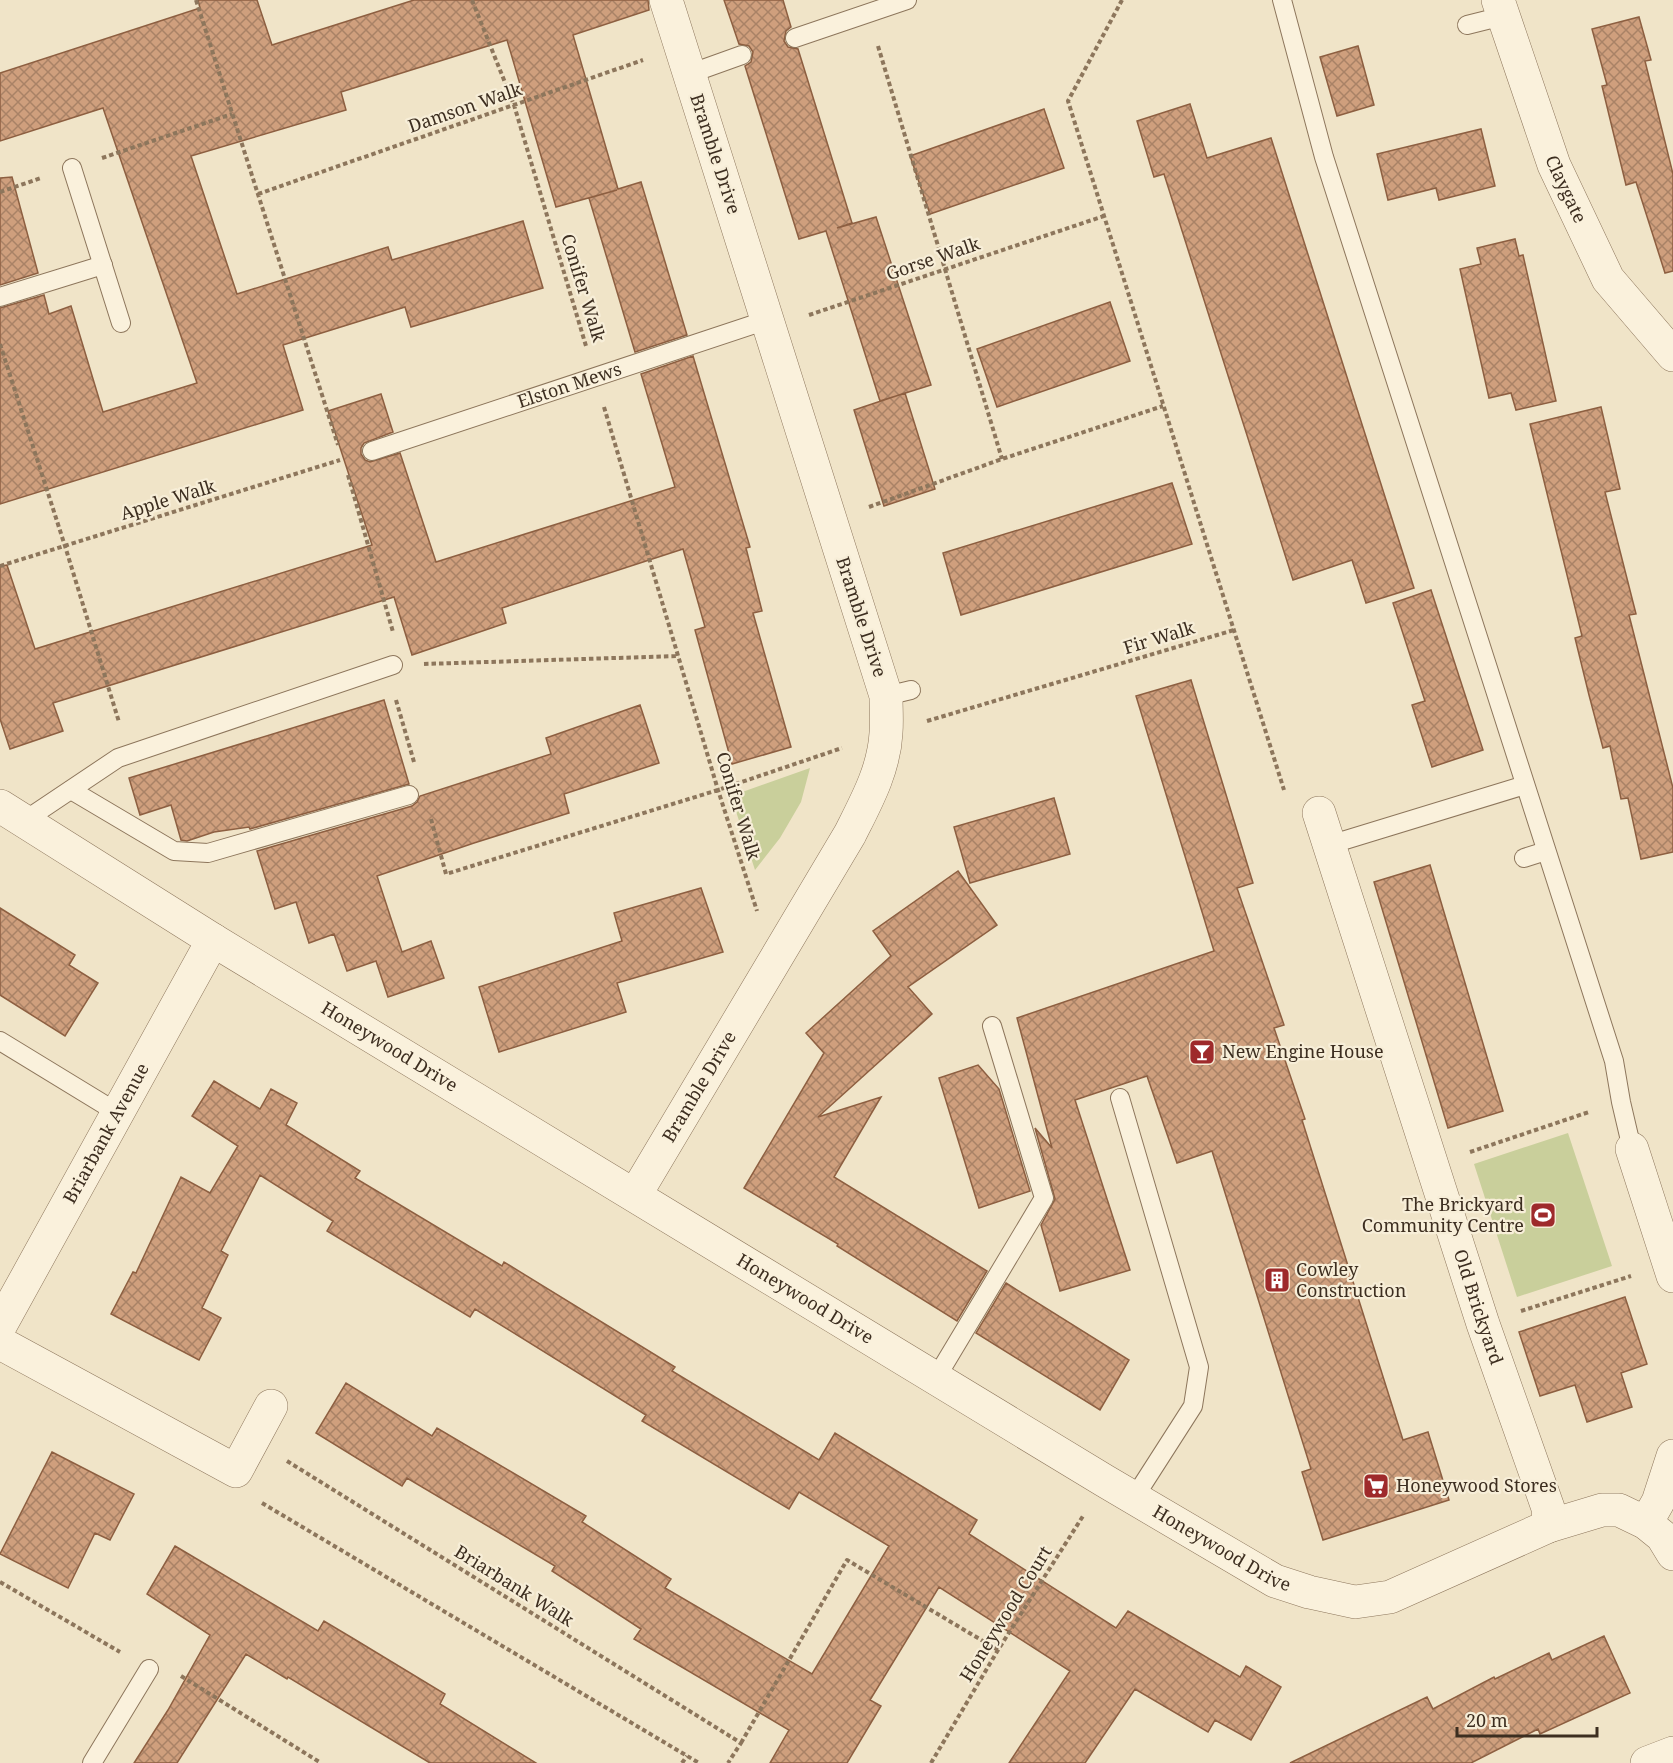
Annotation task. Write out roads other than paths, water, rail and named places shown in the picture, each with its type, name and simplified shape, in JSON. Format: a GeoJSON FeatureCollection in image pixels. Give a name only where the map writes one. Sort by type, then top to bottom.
{"type":"FeatureCollection","features":[{"type":"Feature","properties":{"kind":"street","name":"Bramble Drive"},"geometry":{"type":"LineString","coordinates":[[635,1195],[860,815],[880,768],[886,734],[899,693],[831,521],[666,0]]}},
{"type":"Feature","properties":{"kind":"street","name":"Claygate"},"geometry":{"type":"LineString","coordinates":[[1501,4],[1554,165],[1608,279],[1673,355]]}},
{"type":"Feature","properties":{"kind":"street","name":"Old Brickyard"},"geometry":{"type":"LineString","coordinates":[[1319,813],[1483,1324],[1548,1508],[1549,1526]]}},
{"type":"Feature","properties":{"kind":"street","name":"Honeywood Drive"},"geometry":{"type":"LineString","coordinates":[[12,814],[213,940],[1105,1481],[1275,1581],[1308,1592],[1355,1602],[1390,1597],[1549,1526],[1602,1510],[1619,1510],[1646,1523],[1662,1536],[1673,1554]]}},
{"type":"Feature","properties":{"kind":"street","name":"Briarbank Avenue"},"geometry":{"type":"LineString","coordinates":[[0,1326],[213,940]]}},
{"type":"Feature","properties":{"kind":"street"},"geometry":{"type":"LineString","coordinates":[[1632,1149],[1669,1254]]}},
{"type":"Feature","properties":{"kind":"street"},"geometry":{"type":"LineString","coordinates":[[0,1343],[236,1471],[271,1406]]}},
{"type":"Feature","properties":{"kind":"street"},"geometry":{"type":"LineString","coordinates":[[1646,1523],[1658,1502],[1673,1456]]}},
{"type":"Feature","properties":{"kind":"street"},"geometry":{"type":"LineString","coordinates":[[1647,1763],[1673,1752]]}},
{"type":"Feature","properties":{"kind":"lane"},"geometry":{"type":"LineString","coordinates":[[795,38],[907,0]]}},
{"type":"Feature","properties":{"kind":"lane"},"geometry":{"type":"LineString","coordinates":[[1282,0],[1324,157],[1614,1061],[1632,1149]]}},
{"type":"Feature","properties":{"kind":"lane"},"geometry":{"type":"LineString","coordinates":[[1467,25],[1501,4]]}},
{"type":"Feature","properties":{"kind":"lane"},"geometry":{"type":"LineString","coordinates":[[685,61],[742,55]]}},
{"type":"Feature","properties":{"kind":"lane"},"geometry":{"type":"LineString","coordinates":[[72,168],[121,322]]}},
{"type":"Feature","properties":{"kind":"lane"},"geometry":{"type":"LineString","coordinates":[[0,297],[103,265]]}},
{"type":"Feature","properties":{"kind":"lane","name":"Elston Mews"},"geometry":{"type":"LineString","coordinates":[[372,451],[595,376],[768,324]]}},
{"type":"Feature","properties":{"kind":"lane"},"geometry":{"type":"LineString","coordinates":[[12,814],[71,790],[118,758],[394,666]]}},
{"type":"Feature","properties":{"kind":"lane"},"geometry":{"type":"LineString","coordinates":[[1329,845],[1525,785]]}},
{"type":"Feature","properties":{"kind":"lane"},"geometry":{"type":"LineString","coordinates":[[71,790],[174,851],[208,853],[416,793]]}},
{"type":"Feature","properties":{"kind":"lane"},"geometry":{"type":"LineString","coordinates":[[1524,858],[1546,852]]}},
{"type":"Feature","properties":{"kind":"lane"},"geometry":{"type":"LineString","coordinates":[[936,1378],[1044,1198],[992,1026]]}},
{"type":"Feature","properties":{"kind":"lane"},"geometry":{"type":"LineString","coordinates":[[0,1041],[118,1113]]}},
{"type":"Feature","properties":{"kind":"lane"},"geometry":{"type":"LineString","coordinates":[[1120,1098],[1199,1367],[1193,1406],[1134,1498]]}},
{"type":"Feature","properties":{"kind":"lane"},"geometry":{"type":"LineString","coordinates":[[92,1763],[149,1669]]}},
{"type":"Feature","properties":{"kind":"place","name":"New Engine House"},"geometry":{"type":"Point","coordinates":[1202,1052]}},
{"type":"Feature","properties":{"kind":"place","name":"The Brickyard Community Centre"},"geometry":{"type":"Point","coordinates":[1543,1215]}},
{"type":"Feature","properties":{"kind":"place","name":"Cowley Construction"},"geometry":{"type":"Point","coordinates":[1277,1280]}},
{"type":"Feature","properties":{"kind":"place","name":"Honeywood Stores"},"geometry":{"type":"Point","coordinates":[1376,1486]}}]}
